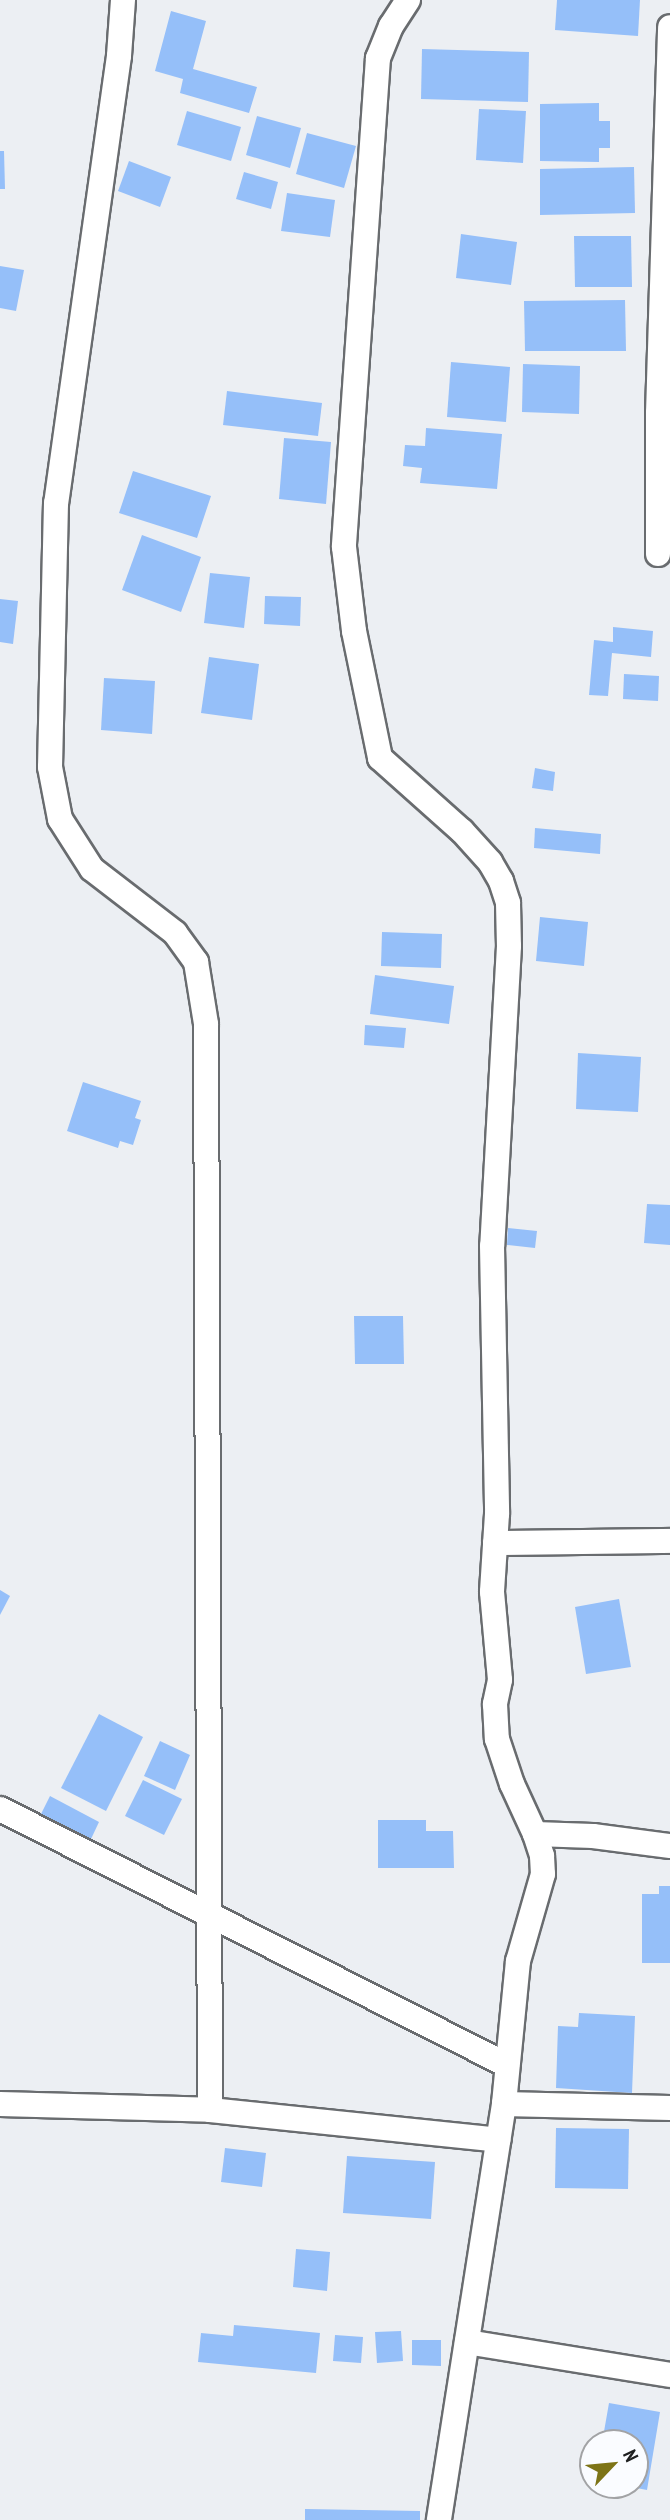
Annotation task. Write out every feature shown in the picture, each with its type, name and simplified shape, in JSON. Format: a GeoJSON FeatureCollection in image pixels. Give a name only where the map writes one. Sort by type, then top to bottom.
{"type":"FeatureCollection","features":[{"type":"Feature","properties":{"kind":"street"},"geometry":{"type":"LineString","coordinates":[[122,0],[115,82],[56,503],[50,767],[60,819],[92,869],[175,933],[196,962],[206,1024],[210,2110]]}},
{"type":"Feature","properties":{"kind":"street"},"geometry":{"type":"LineString","coordinates":[[408,0],[391,26],[378,58],[344,547],[354,631],[380,758],[462,831],[481,852],[501,881],[508,903],[509,946],[492,1246],[495,1543],[492,1592],[499,1680],[495,1704],[497,1739],[512,1784],[535,1834],[542,1856],[543,1874],[518,1961],[504,2104],[439,2520]]}},
{"type":"Feature","properties":{"kind":"street"},"geometry":{"type":"LineString","coordinates":[[658,554],[658,413],[670,27]]}},
{"type":"Feature","properties":{"kind":"street"},"geometry":{"type":"LineString","coordinates":[[495,1543],[670,1541]]}},
{"type":"Feature","properties":{"kind":"street"},"geometry":{"type":"LineString","coordinates":[[0,1809],[507,2065]]}},
{"type":"Feature","properties":{"kind":"street"},"geometry":{"type":"LineString","coordinates":[[535,1834],[593,1836],[670,1846]]}},
{"type":"Feature","properties":{"kind":"street"},"geometry":{"type":"LineString","coordinates":[[0,2104],[210,2110],[498,2140]]}},
{"type":"Feature","properties":{"kind":"street"},"geometry":{"type":"LineString","coordinates":[[504,2104],[670,2108]]}},
{"type":"Feature","properties":{"kind":"street"},"geometry":{"type":"LineString","coordinates":[[467,2342],[670,2375]]}},
{"type":"Feature","properties":{"kind":"building"},"geometry":{"type":"Polygon","coordinates":[[[557,0],[640,0],[638,36],[555,30],[557,0]]]}},
{"type":"Feature","properties":{"kind":"building"},"geometry":{"type":"Polygon","coordinates":[[[171,11],[206,21],[193,69],[257,87],[249,113],[180,93],[183,79],[155,71],[171,11]]]}},
{"type":"Feature","properties":{"kind":"building"},"geometry":{"type":"Polygon","coordinates":[[[422,49],[529,52],[528,102],[421,99],[422,49]]]}},
{"type":"Feature","properties":{"kind":"building"},"geometry":{"type":"Polygon","coordinates":[[[599,103],[599,121],[610,121],[610,148],[599,148],[599,162],[540,161],[540,104],[599,103]]]}},
{"type":"Feature","properties":{"kind":"building"},"geometry":{"type":"Polygon","coordinates":[[[479,109],[526,111],[523,163],[476,160],[479,109]]]}},
{"type":"Feature","properties":{"kind":"building"},"geometry":{"type":"Polygon","coordinates":[[[187,111],[241,127],[231,161],[177,145],[187,111]]]}},
{"type":"Feature","properties":{"kind":"building"},"geometry":{"type":"Polygon","coordinates":[[[257,116],[301,128],[290,168],[246,155],[257,116]]]}},
{"type":"Feature","properties":{"kind":"building"},"geometry":{"type":"Polygon","coordinates":[[[307,133],[356,146],[344,188],[296,174],[307,133]]]}},
{"type":"Feature","properties":{"kind":"building"},"geometry":{"type":"Polygon","coordinates":[[[0,151],[4,151],[5,189],[0,189],[0,151]]]}},
{"type":"Feature","properties":{"kind":"building"},"geometry":{"type":"Polygon","coordinates":[[[129,161],[171,177],[160,207],[118,191],[129,161]]]}},
{"type":"Feature","properties":{"kind":"building"},"geometry":{"type":"Polygon","coordinates":[[[634,167],[635,213],[540,215],[540,169],[634,167]]]}},
{"type":"Feature","properties":{"kind":"building"},"geometry":{"type":"Polygon","coordinates":[[[244,172],[278,182],[271,209],[236,199],[244,172]]]}},
{"type":"Feature","properties":{"kind":"building"},"geometry":{"type":"Polygon","coordinates":[[[287,193],[335,200],[330,237],[281,231],[287,193]]]}},
{"type":"Feature","properties":{"kind":"building"},"geometry":{"type":"Polygon","coordinates":[[[461,234],[517,242],[511,285],[456,278],[461,234]]]}},
{"type":"Feature","properties":{"kind":"building"},"geometry":{"type":"Polygon","coordinates":[[[574,236],[631,236],[632,287],[575,287],[574,236]]]}},
{"type":"Feature","properties":{"kind":"building"},"geometry":{"type":"Polygon","coordinates":[[[0,266],[24,270],[16,311],[0,308],[0,266]]]}},
{"type":"Feature","properties":{"kind":"building"},"geometry":{"type":"Polygon","coordinates":[[[625,300],[626,351],[525,351],[524,301],[625,300]]]}},
{"type":"Feature","properties":{"kind":"building"},"geometry":{"type":"Polygon","coordinates":[[[451,362],[510,367],[506,422],[447,417],[451,362]]]}},
{"type":"Feature","properties":{"kind":"building"},"geometry":{"type":"Polygon","coordinates":[[[523,364],[580,366],[579,414],[522,412],[523,364]]]}},
{"type":"Feature","properties":{"kind":"building"},"geometry":{"type":"Polygon","coordinates":[[[227,391],[322,403],[318,436],[223,425],[227,391]]]}},
{"type":"Feature","properties":{"kind":"building"},"geometry":{"type":"Polygon","coordinates":[[[426,428],[502,434],[497,489],[420,483],[422,468],[403,466],[405,445],[425,446],[426,428]]]}},
{"type":"Feature","properties":{"kind":"building"},"geometry":{"type":"Polygon","coordinates":[[[284,438],[331,442],[326,504],[279,499],[284,438]]]}},
{"type":"Feature","properties":{"kind":"building"},"geometry":{"type":"Polygon","coordinates":[[[133,471],[211,496],[197,538],[119,513],[133,471]]]}},
{"type":"Feature","properties":{"kind":"building"},"geometry":{"type":"Polygon","coordinates":[[[142,535],[201,557],[181,612],[122,590],[142,535]]]}},
{"type":"Feature","properties":{"kind":"building"},"geometry":{"type":"Polygon","coordinates":[[[210,573],[250,577],[244,628],[204,623],[210,573]]]}},
{"type":"Feature","properties":{"kind":"building"},"geometry":{"type":"Polygon","coordinates":[[[265,596],[301,597],[300,626],[264,624],[265,596]]]}},
{"type":"Feature","properties":{"kind":"building"},"geometry":{"type":"Polygon","coordinates":[[[0,599],[18,601],[13,644],[0,642],[0,599]]]}},
{"type":"Feature","properties":{"kind":"building"},"geometry":{"type":"Polygon","coordinates":[[[613,627],[653,631],[651,657],[612,653],[608,696],[589,695],[594,640],[613,642],[613,627]]]}},
{"type":"Feature","properties":{"kind":"building"},"geometry":{"type":"Polygon","coordinates":[[[209,657],[259,664],[252,720],[201,713],[209,657]]]}},
{"type":"Feature","properties":{"kind":"building"},"geometry":{"type":"Polygon","coordinates":[[[624,674],[659,676],[658,701],[623,699],[624,674]]]}},
{"type":"Feature","properties":{"kind":"building"},"geometry":{"type":"Polygon","coordinates":[[[104,678],[155,681],[152,734],[101,730],[104,678]]]}},
{"type":"Feature","properties":{"kind":"building"},"geometry":{"type":"Polygon","coordinates":[[[535,768],[555,772],[553,791],[532,788],[535,768]]]}},
{"type":"Feature","properties":{"kind":"building"},"geometry":{"type":"Polygon","coordinates":[[[535,828],[601,834],[600,854],[534,848],[535,828]]]}},
{"type":"Feature","properties":{"kind":"building"},"geometry":{"type":"Polygon","coordinates":[[[540,917],[588,922],[584,966],[536,961],[540,917]]]}},
{"type":"Feature","properties":{"kind":"building"},"geometry":{"type":"Polygon","coordinates":[[[382,932],[442,934],[441,968],[381,966],[382,932]]]}},
{"type":"Feature","properties":{"kind":"building"},"geometry":{"type":"Polygon","coordinates":[[[375,975],[454,986],[449,1024],[370,1014],[375,975]]]}},
{"type":"Feature","properties":{"kind":"building"},"geometry":{"type":"Polygon","coordinates":[[[365,1025],[406,1028],[404,1048],[364,1045],[365,1025]]]}},
{"type":"Feature","properties":{"kind":"building"},"geometry":{"type":"Polygon","coordinates":[[[578,1053],[641,1057],[638,1112],[576,1109],[578,1053]]]}},
{"type":"Feature","properties":{"kind":"building"},"geometry":{"type":"Polygon","coordinates":[[[83,1082],[141,1101],[135,1118],[141,1120],[133,1145],[120,1141],[118,1148],[67,1131],[83,1082]]]}},
{"type":"Feature","properties":{"kind":"building"},"geometry":{"type":"Polygon","coordinates":[[[647,1204],[670,1205],[670,1245],[644,1243],[647,1204]]]}},
{"type":"Feature","properties":{"kind":"building"},"geometry":{"type":"Polygon","coordinates":[[[508,1228],[537,1231],[535,1248],[507,1245],[508,1228]]]}},
{"type":"Feature","properties":{"kind":"building"},"geometry":{"type":"Polygon","coordinates":[[[354,1316],[403,1316],[404,1364],[355,1364],[354,1316]]]}},
{"type":"Feature","properties":{"kind":"building"},"geometry":{"type":"Polygon","coordinates":[[[0,1590],[10,1596],[0,1615],[0,1590]]]}},
{"type":"Feature","properties":{"kind":"building"},"geometry":{"type":"Polygon","coordinates":[[[619,1599],[631,1667],[586,1674],[575,1607],[619,1599]]]}},
{"type":"Feature","properties":{"kind":"building"},"geometry":{"type":"Polygon","coordinates":[[[99,1714],[143,1737],[106,1811],[61,1788],[99,1714]]]}},
{"type":"Feature","properties":{"kind":"building"},"geometry":{"type":"Polygon","coordinates":[[[160,1741],[190,1755],[175,1790],[144,1776],[160,1741]]]}},
{"type":"Feature","properties":{"kind":"building"},"geometry":{"type":"Polygon","coordinates":[[[143,1780],[182,1799],[164,1835],[125,1816],[143,1780]]]}},
{"type":"Feature","properties":{"kind":"building"},"geometry":{"type":"Polygon","coordinates":[[[50,1796],[99,1822],[91,1839],[41,1814],[50,1796]]]}},
{"type":"Feature","properties":{"kind":"building"},"geometry":{"type":"Polygon","coordinates":[[[378,1820],[426,1820],[426,1831],[453,1831],[454,1868],[378,1868],[378,1820]]]}},
{"type":"Feature","properties":{"kind":"building"},"geometry":{"type":"Polygon","coordinates":[[[659,1886],[670,1886],[670,1963],[642,1963],[642,1894],[659,1894],[659,1886]]]}},
{"type":"Feature","properties":{"kind":"building"},"geometry":{"type":"Polygon","coordinates":[[[579,2013],[635,2016],[632,2093],[556,2088],[558,2026],[578,2027],[579,2013]]]}},
{"type":"Feature","properties":{"kind":"building"},"geometry":{"type":"Polygon","coordinates":[[[556,2128],[629,2129],[628,2189],[555,2188],[556,2128]]]}},
{"type":"Feature","properties":{"kind":"building"},"geometry":{"type":"Polygon","coordinates":[[[225,2148],[266,2153],[262,2187],[221,2182],[225,2148]]]}},
{"type":"Feature","properties":{"kind":"building"},"geometry":{"type":"Polygon","coordinates":[[[347,2156],[435,2162],[431,2219],[343,2213],[347,2156]]]}},
{"type":"Feature","properties":{"kind":"building"},"geometry":{"type":"Polygon","coordinates":[[[296,2249],[330,2252],[327,2291],[293,2287],[296,2249]]]}},
{"type":"Feature","properties":{"kind":"building"},"geometry":{"type":"Polygon","coordinates":[[[234,2325],[320,2333],[316,2373],[198,2362],[201,2333],[233,2336],[234,2325]]]}},
{"type":"Feature","properties":{"kind":"building"},"geometry":{"type":"Polygon","coordinates":[[[401,2331],[403,2361],[377,2363],[375,2332],[401,2331]]]}},
{"type":"Feature","properties":{"kind":"building"},"geometry":{"type":"Polygon","coordinates":[[[335,2335],[363,2337],[361,2363],[333,2361],[335,2335]]]}},
{"type":"Feature","properties":{"kind":"building"},"geometry":{"type":"Polygon","coordinates":[[[412,2340],[441,2340],[441,2366],[412,2365],[412,2340]]]}},
{"type":"Feature","properties":{"kind":"building"},"geometry":{"type":"Polygon","coordinates":[[[609,2403],[660,2412],[649,2478],[649,2429],[604,2429],[609,2403]]]}},
{"type":"Feature","properties":{"kind":"building"},"geometry":{"type":"Polygon","coordinates":[[[305,2509],[420,2511],[420,2520],[305,2520],[305,2509]]]}}]}
